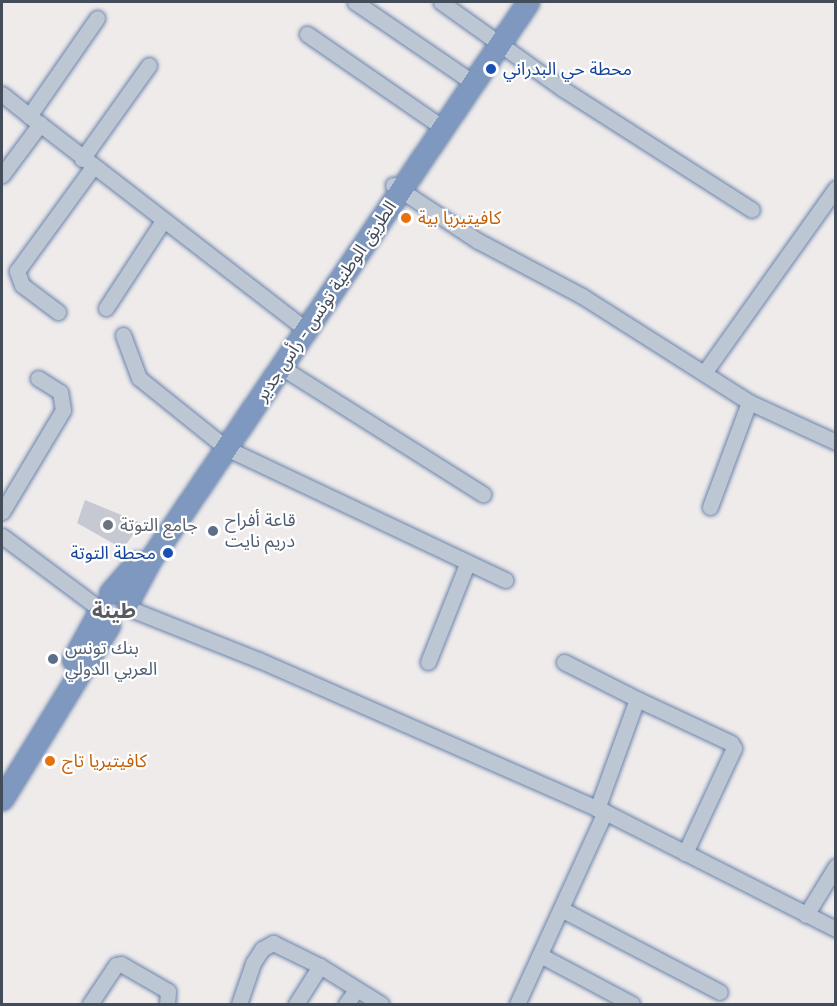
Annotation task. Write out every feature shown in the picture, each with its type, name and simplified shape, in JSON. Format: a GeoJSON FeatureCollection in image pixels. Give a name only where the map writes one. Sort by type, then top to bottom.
{"type":"FeatureCollection","features":[{"type":"Feature","properties":{"kind":"highway","name":"الطريق الوطنية تونس - رأس جدير"},"geometry":{"type":"LineString","coordinates":[[2,780],[110,607],[150,560],[222,446],[496,41],[514,2]]}},
{"type":"Feature","properties":{"kind":"highway","name":"الطريق الوطنية تونس - رأس جدير"},"geometry":{"type":"LineString","coordinates":[[397,188],[433,121],[465,78],[528,2]]}},
{"type":"Feature","properties":{"kind":"highway","name":"الطريق الوطنية تونس - رأس جدير"},"geometry":{"type":"LineString","coordinates":[[222,446],[281,367],[303,327]]}},
{"type":"Feature","properties":{"kind":"highway","name":"الطريق الوطنية تونس - رأس جدير"},"geometry":{"type":"LineString","coordinates":[[2,799],[110,607]]}},
{"type":"Feature","properties":{"kind":"street"},"geometry":{"type":"LineString","coordinates":[[355,2],[465,78]]}},
{"type":"Feature","properties":{"kind":"street"},"geometry":{"type":"LineString","coordinates":[[441,2],[625,130],[709,179],[752,210]]}},
{"type":"Feature","properties":{"kind":"street"},"geometry":{"type":"LineString","coordinates":[[2,175],[98,18]]}},
{"type":"Feature","properties":{"kind":"street"},"geometry":{"type":"LineString","coordinates":[[307,34],[433,121]]}},
{"type":"Feature","properties":{"kind":"street"},"geometry":{"type":"LineString","coordinates":[[58,312],[22,285],[17,272],[149,64]]}},
{"type":"Feature","properties":{"kind":"street"},"geometry":{"type":"LineString","coordinates":[[2,94],[87,164],[303,327]]}},
{"type":"Feature","properties":{"kind":"street"},"geometry":{"type":"LineString","coordinates":[[397,188],[478,241],[582,296],[749,402],[836,442]]}},
{"type":"Feature","properties":{"kind":"street"},"geometry":{"type":"LineString","coordinates":[[704,373],[836,188]]}},
{"type":"Feature","properties":{"kind":"street"},"geometry":{"type":"LineString","coordinates":[[106,308],[163,221]]}},
{"type":"Feature","properties":{"kind":"street"},"geometry":{"type":"LineString","coordinates":[[123,335],[139,378],[222,446],[466,564],[505,580]]}},
{"type":"Feature","properties":{"kind":"street"},"geometry":{"type":"LineString","coordinates":[[281,367],[483,494]]}},
{"type":"Feature","properties":{"kind":"street"},"geometry":{"type":"LineString","coordinates":[[2,512],[63,410],[60,392],[38,378]]}},
{"type":"Feature","properties":{"kind":"street"},"geometry":{"type":"LineString","coordinates":[[711,507],[749,402]]}},
{"type":"Feature","properties":{"kind":"street"},"geometry":{"type":"LineString","coordinates":[[2,536],[66,581],[110,607],[269,664],[601,810],[836,929]]}},
{"type":"Feature","properties":{"kind":"street"},"geometry":{"type":"LineString","coordinates":[[428,662],[466,564]]}},
{"type":"Feature","properties":{"kind":"street"},"geometry":{"type":"LineString","coordinates":[[564,663],[734,747],[685,853]]}},
{"type":"Feature","properties":{"kind":"street"},"geometry":{"type":"LineString","coordinates":[[517,1005],[561,909],[601,810],[637,699]]}},
{"type":"Feature","properties":{"kind":"street"},"geometry":{"type":"LineString","coordinates":[[806,915],[836,866]]}},
{"type":"Feature","properties":{"kind":"street"},"geometry":{"type":"LineString","coordinates":[[561,909],[720,992]]}},
{"type":"Feature","properties":{"kind":"street"},"geometry":{"type":"LineString","coordinates":[[239,1005],[253,963],[267,945],[277,944],[320,966],[381,1005]]}},
{"type":"Feature","properties":{"kind":"street"},"geometry":{"type":"LineString","coordinates":[[540,955],[632,1005]]}},
{"type":"Feature","properties":{"kind":"street"},"geometry":{"type":"LineString","coordinates":[[90,1005],[113,969],[121,964],[168,991],[167,1005]]}},
{"type":"Feature","properties":{"kind":"street"},"geometry":{"type":"LineString","coordinates":[[296,1005],[320,966]]}},
{"type":"Feature","properties":{"kind":"street"},"geometry":{"type":"LineString","coordinates":[[346,1005],[356,990]]}},
{"type":"Feature","properties":{"kind":"building"},"geometry":{"type":"Polygon","coordinates":[[[85,500],[141,523],[123,549],[77,523],[85,500]]]}},
{"type":"Feature","properties":{"kind":"place","name":"محطة حي البدراني"},"geometry":{"type":"Point","coordinates":[491,69]}},
{"type":"Feature","properties":{"kind":"place","name":"كافيتيريا بية"},"geometry":{"type":"Point","coordinates":[406,218]}},
{"type":"Feature","properties":{"kind":"place","name":"جامع التوتة"},"geometry":{"type":"Point","coordinates":[108,525]}},
{"type":"Feature","properties":{"kind":"place","name":"قاعة أفراح دريم نايت"},"geometry":{"type":"Point","coordinates":[213,531]}},
{"type":"Feature","properties":{"kind":"place","name":"محطة التوتة"},"geometry":{"type":"Point","coordinates":[168,553]}},
{"type":"Feature","properties":{"kind":"place","name":"بنك تونس العربي الدولي"},"geometry":{"type":"Point","coordinates":[53,659]}},
{"type":"Feature","properties":{"kind":"place","name":"كافيتيريا تاج"},"geometry":{"type":"Point","coordinates":[50,761]}},
{"type":"Feature","properties":{"kind":"district","name":"طينة"},"geometry":{"type":"Point","coordinates":[114,610]}}]}
